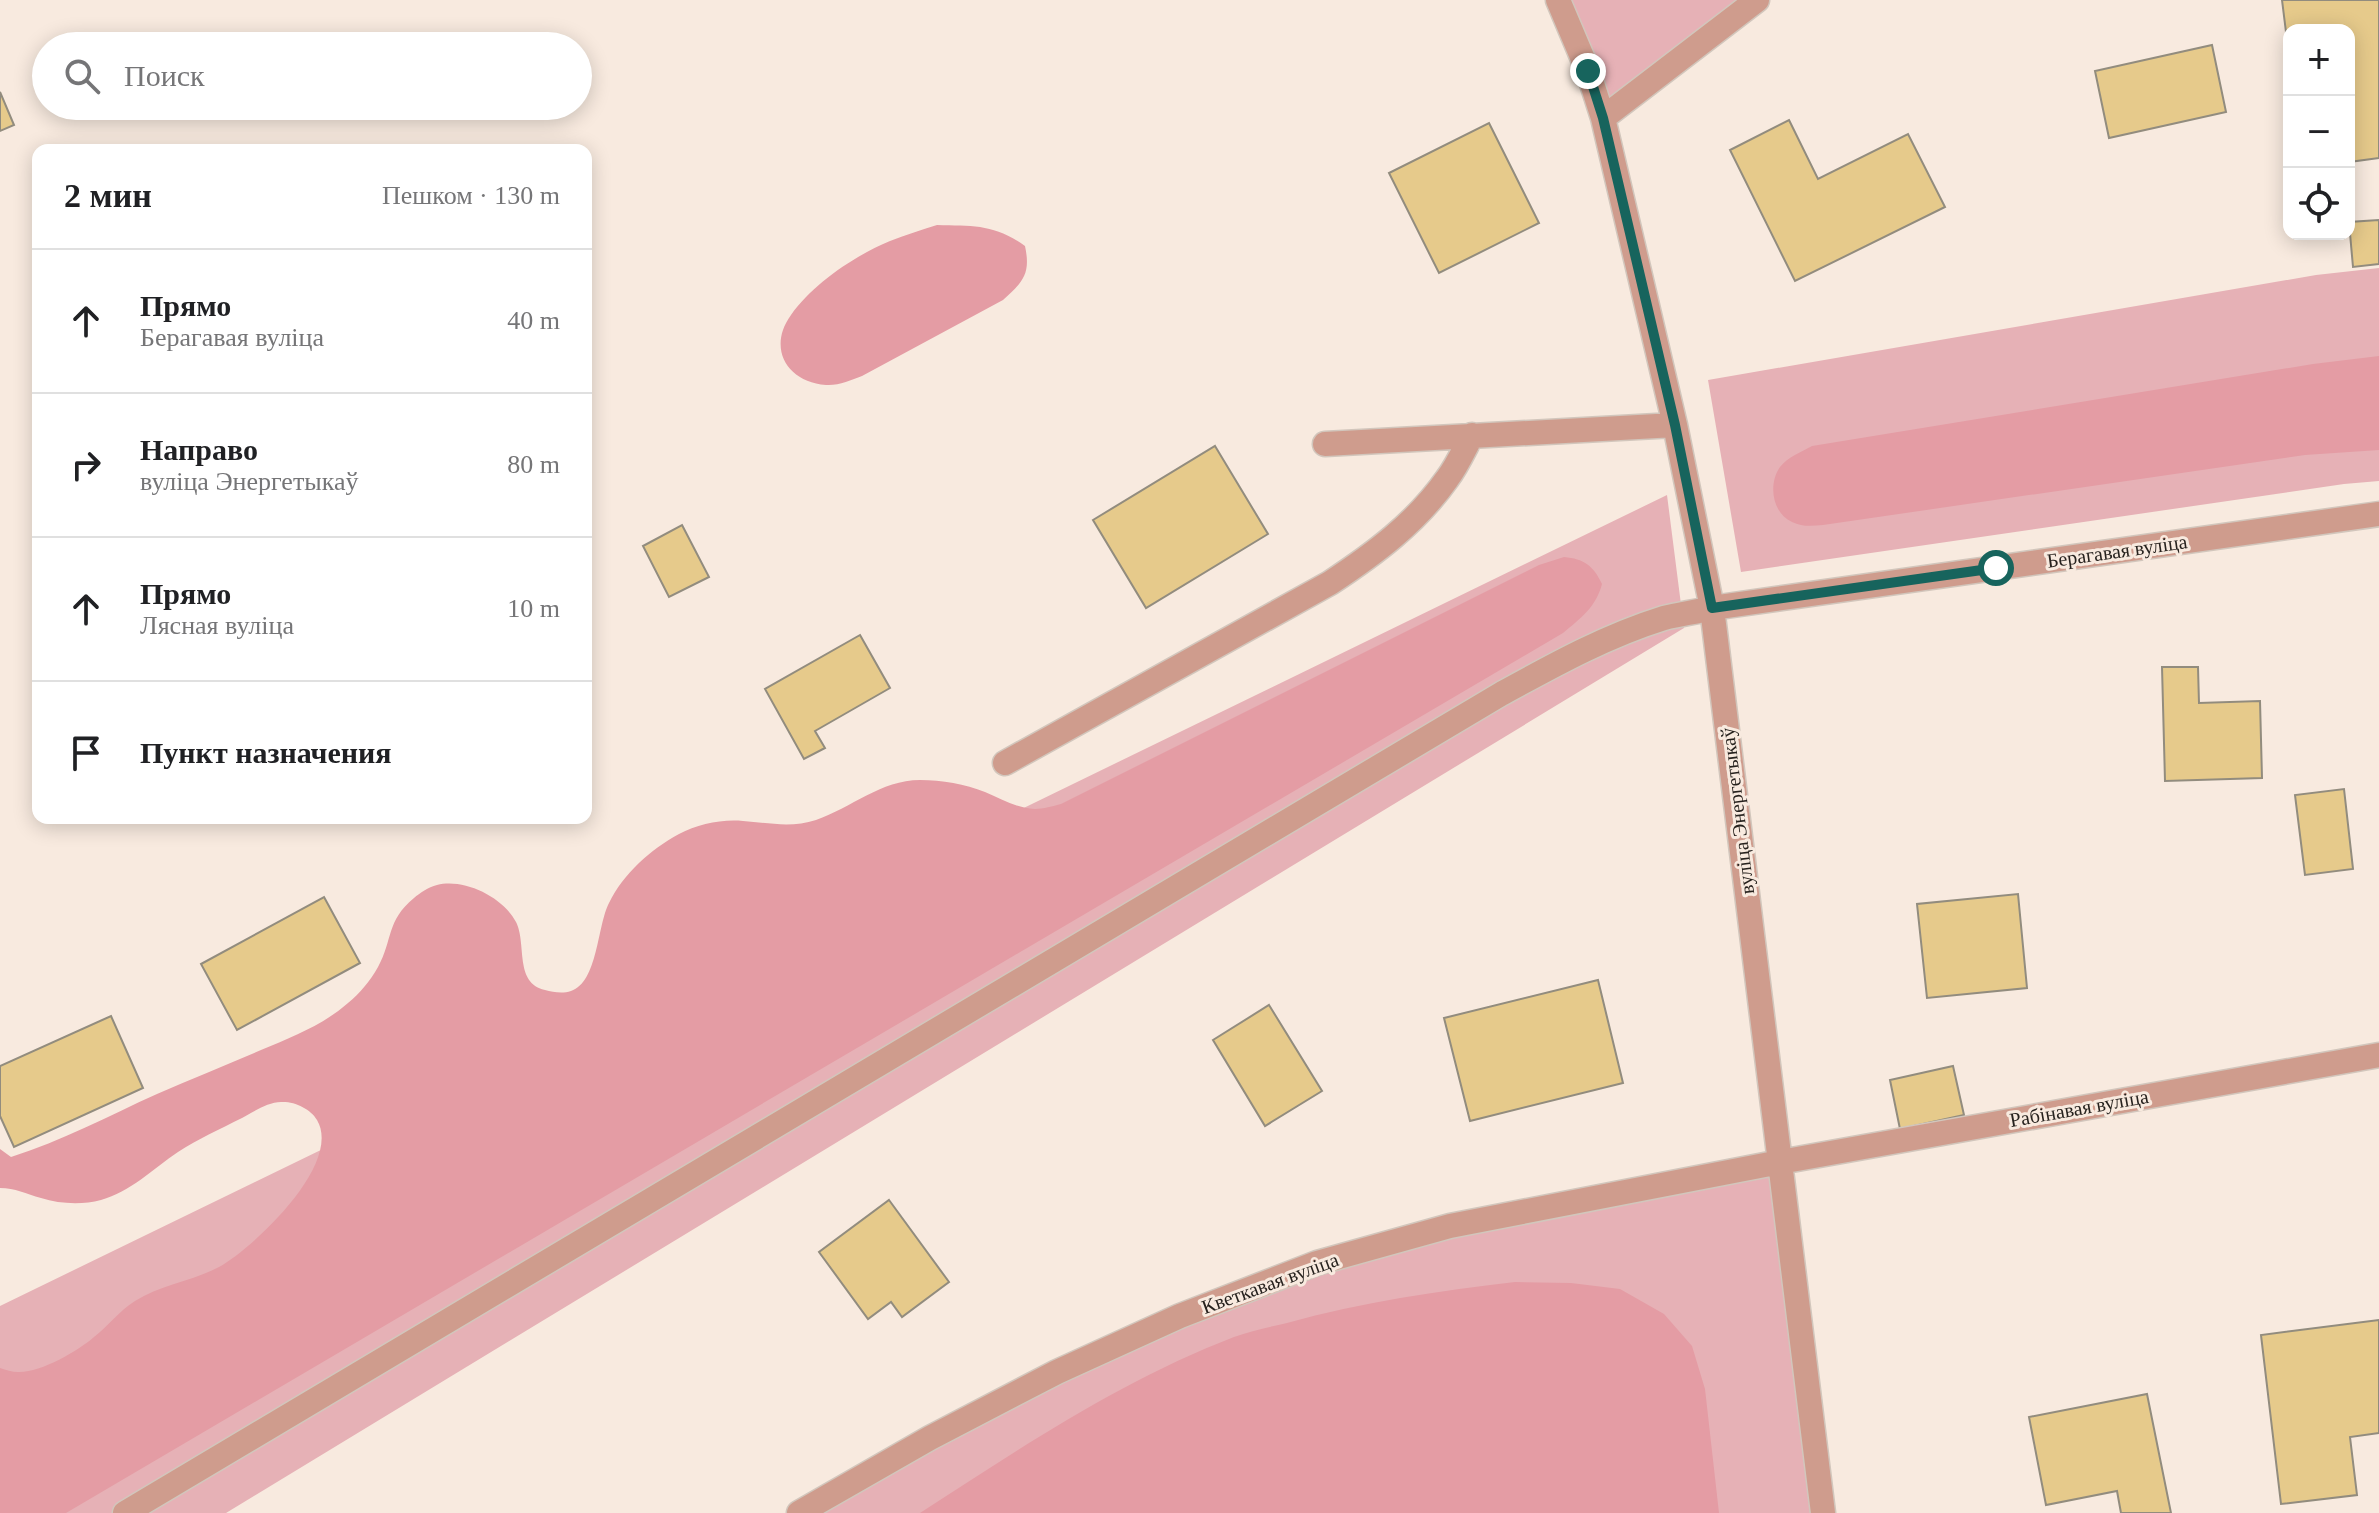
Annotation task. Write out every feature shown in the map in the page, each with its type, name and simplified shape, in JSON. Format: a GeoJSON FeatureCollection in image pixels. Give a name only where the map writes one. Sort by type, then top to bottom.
{"type":"FeatureCollection","features":[{"type":"Feature","properties":{"kind":"street","name":"вуліца Энергетыкаў"},"geometry":{"type":"LineString","coordinates":[[1558,0],[1588,71],[1603,118],[1675,425],[1712,608],[1823,1513]]}},
{"type":"Feature","properties":{"kind":"street"},"geometry":{"type":"LineString","coordinates":[[1603,118],[1757,0]]}},
{"type":"Feature","properties":{"kind":"street"},"geometry":{"type":"LineString","coordinates":[[1325,444],[1675,425]]}},
{"type":"Feature","properties":{"kind":"street"},"geometry":{"type":"LineString","coordinates":[[1005,763],[1330,583],[1376,553],[1416,517],[1448,478],[1472,435]]}},
{"type":"Feature","properties":{"kind":"street","name":"Берагавая вуліца"},"geometry":{"type":"LineString","coordinates":[[125,1513],[1501,694],[1615,636],[1667,617],[1712,608],[2379,514]]}},
{"type":"Feature","properties":{"kind":"street","name":"Рабінавая вуліца"},"geometry":{"type":"LineString","coordinates":[[1780,1162],[2379,1055]]}},
{"type":"Feature","properties":{"kind":"street","name":"Кветкавая вуліца"},"geometry":{"type":"LineString","coordinates":[[799,1513],[930,1438],[1057,1372],[1180,1316],[1317,1263],[1450,1226],[1780,1162]]}},
{"type":"Feature","properties":{"kind":"shaded area"},"geometry":{"type":"Polygon","coordinates":[[[1558,0],[1757,0],[1603,118],[1558,0]]]}},
{"type":"Feature","properties":{"kind":"shaded area"},"geometry":{"type":"Polygon","coordinates":[[[937,225],[973,226],[1014,239],[1025,246],[1027,264],[1024,277],[1003,300],[862,376],[840,384],[826,385],[812,382],[791,370],[781,351],[784,327],[811,292],[862,255],[890,241],[937,225]]]}},
{"type":"Feature","properties":{"kind":"shaded area"},"geometry":{"type":"Polygon","coordinates":[[[2379,268],[2379,481],[1741,572],[1708,380],[2316,275],[2379,268]]]}},
{"type":"Feature","properties":{"kind":"shaded area"},"geometry":{"type":"Polygon","coordinates":[[[2379,356],[2379,450],[2305,455],[1819,525],[1803,525],[1785,518],[1774,498],[1774,482],[1780,467],[1812,446],[2313,364],[2379,356]]]}},
{"type":"Feature","properties":{"kind":"shaded area"},"geometry":{"type":"Polygon","coordinates":[[[1667,495],[1684,628],[226,1513],[0,1513],[0,1306],[1667,495]]]}},
{"type":"Feature","properties":{"kind":"shaded area"},"geometry":{"type":"Polygon","coordinates":[[[1564,557],[1587,564],[1602,584],[1592,606],[1563,633],[66,1513],[0,1513],[0,1368],[14,1372],[27,1371],[58,1360],[87,1343],[135,1301],[209,1272],[234,1257],[272,1224],[290,1203],[317,1159],[322,1138],[317,1120],[302,1106],[281,1102],[271,1104],[186,1147],[122,1192],[101,1200],[79,1203],[56,1202],[0,1188],[0,1149],[11,1157],[48,1144],[328,1018],[352,999],[372,977],[383,957],[394,923],[405,906],[434,886],[459,884],[492,897],[516,922],[529,980],[545,990],[571,991],[587,977],[605,913],[622,882],[648,855],[686,830],[727,821],[798,824],[829,815],[892,785],[920,780],[970,787],[1028,808],[1061,804],[1539,565],[1564,557]]]}},
{"type":"Feature","properties":{"kind":"shaded area"},"geometry":{"type":"Polygon","coordinates":[[[1780,1162],[1823,1513],[799,1513],[930,1438],[1317,1263],[1780,1162]]]}},
{"type":"Feature","properties":{"kind":"shaded area"},"geometry":{"type":"Polygon","coordinates":[[[1515,1282],[1571,1283],[1620,1289],[1664,1314],[1692,1346],[1705,1389],[1719,1513],[920,1513],[1112,1394],[1234,1337],[1372,1303],[1515,1282]]]}},
{"type":"Feature","properties":{"kind":"building"},"geometry":{"type":"Polygon","coordinates":[[[2282,0],[2379,0],[2379,158],[2355,161],[2355,24],[2285,24],[2282,0]]]}},
{"type":"Feature","properties":{"kind":"building"},"geometry":{"type":"Polygon","coordinates":[[[2212,45],[2226,112],[2109,138],[2095,71],[2212,45]]]}},
{"type":"Feature","properties":{"kind":"building"},"geometry":{"type":"Polygon","coordinates":[[[0,92],[14,125],[0,131],[0,92]]]}},
{"type":"Feature","properties":{"kind":"building"},"geometry":{"type":"Polygon","coordinates":[[[1789,120],[1818,179],[1908,134],[1945,207],[1795,281],[1730,150],[1789,120]]]}},
{"type":"Feature","properties":{"kind":"building"},"geometry":{"type":"Polygon","coordinates":[[[1489,123],[1539,223],[1439,273],[1389,173],[1489,123]]]}},
{"type":"Feature","properties":{"kind":"building"},"geometry":{"type":"Polygon","coordinates":[[[2379,220],[2379,264],[2353,267],[2351,240],[2355,240],[2355,222],[2379,220]]]}},
{"type":"Feature","properties":{"kind":"building"},"geometry":{"type":"Polygon","coordinates":[[[1215,446],[1268,534],[1146,608],[1093,520],[1215,446]]]}},
{"type":"Feature","properties":{"kind":"building"},"geometry":{"type":"Polygon","coordinates":[[[682,525],[709,577],[669,597],[643,546],[682,525]]]}},
{"type":"Feature","properties":{"kind":"building"},"geometry":{"type":"Polygon","coordinates":[[[860,635],[890,688],[815,731],[825,748],[804,759],[765,689],[860,635]]]}},
{"type":"Feature","properties":{"kind":"building"},"geometry":{"type":"Polygon","coordinates":[[[2162,667],[2198,667],[2199,703],[2260,701],[2262,778],[2165,781],[2162,667]]]}},
{"type":"Feature","properties":{"kind":"building"},"geometry":{"type":"Polygon","coordinates":[[[2344,789],[2353,869],[2305,875],[2295,795],[2344,789]]]}},
{"type":"Feature","properties":{"kind":"building"},"geometry":{"type":"Polygon","coordinates":[[[2018,894],[2027,988],[1927,998],[1917,904],[2018,894]]]}},
{"type":"Feature","properties":{"kind":"building"},"geometry":{"type":"Polygon","coordinates":[[[324,897],[360,963],[237,1030],[201,964],[324,897]]]}},
{"type":"Feature","properties":{"kind":"building"},"geometry":{"type":"Polygon","coordinates":[[[1598,980],[1623,1083],[1470,1121],[1444,1018],[1598,980]]]}},
{"type":"Feature","properties":{"kind":"building"},"geometry":{"type":"Polygon","coordinates":[[[1269,1005],[1322,1091],[1265,1126],[1213,1040],[1269,1005]]]}},
{"type":"Feature","properties":{"kind":"building"},"geometry":{"type":"Polygon","coordinates":[[[111,1016],[143,1088],[14,1147],[0,1116],[0,1066],[111,1016]]]}},
{"type":"Feature","properties":{"kind":"building"},"geometry":{"type":"Polygon","coordinates":[[[1953,1066],[1964,1115],[1900,1129],[1890,1080],[1953,1066]]]}},
{"type":"Feature","properties":{"kind":"building"},"geometry":{"type":"Polygon","coordinates":[[[889,1200],[949,1282],[902,1317],[891,1302],[868,1319],[819,1252],[889,1200]]]}},
{"type":"Feature","properties":{"kind":"building"},"geometry":{"type":"Polygon","coordinates":[[[2379,1320],[2379,1433],[2350,1437],[2357,1495],[2281,1504],[2261,1335],[2379,1320]]]}},
{"type":"Feature","properties":{"kind":"building"},"geometry":{"type":"Polygon","coordinates":[[[2147,1394],[2171,1513],[2121,1513],[2117,1491],[2046,1505],[2029,1417],[2147,1394]]]}},
{"type":"Feature","properties":{"kind":"route"},"geometry":{"type":"LineString","coordinates":[[1588,71],[1603,118],[1675,425],[1712,608],[1996,568]]}}]}
